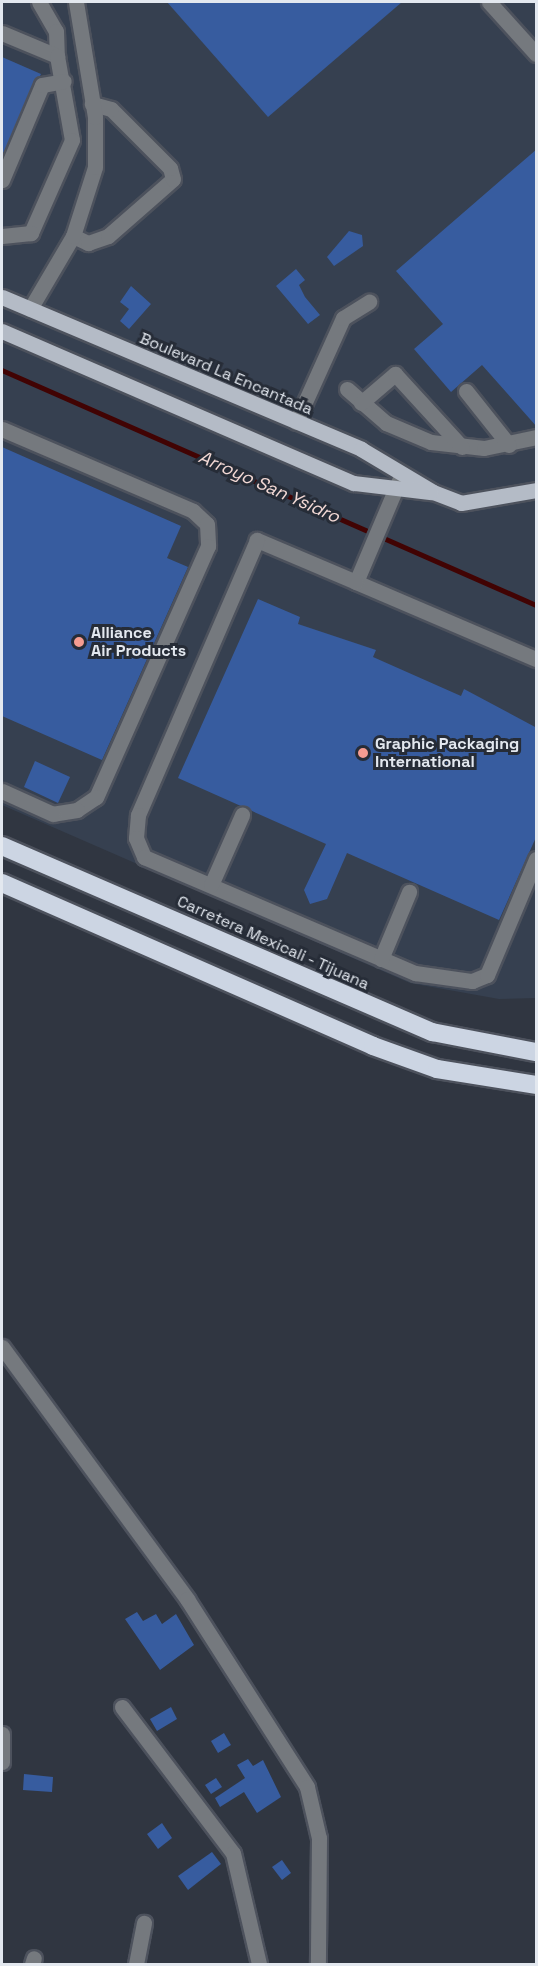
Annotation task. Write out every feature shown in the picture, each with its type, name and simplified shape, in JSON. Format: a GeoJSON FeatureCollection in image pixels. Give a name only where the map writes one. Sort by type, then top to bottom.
{"type":"FeatureCollection","features":[{"type":"Feature","properties":{"kind":"highway","name":"Carretera Mexicali - Tijuana"},"geometry":{"type":"LineString","coordinates":[[2,846],[432,1032],[537,1052]]}},
{"type":"Feature","properties":{"kind":"highway"},"geometry":{"type":"LineString","coordinates":[[2,883],[373,1046],[437,1069],[537,1085]]}},
{"type":"Feature","properties":{"kind":"main road","name":"Boulevard La Encantada"},"geometry":{"type":"LineString","coordinates":[[2,297],[296,422],[402,472],[433,492],[461,503],[537,490]]}},
{"type":"Feature","properties":{"kind":"main road","name":"Boulevard La Encantada"},"geometry":{"type":"LineString","coordinates":[[2,331],[354,483],[433,492]]}},
{"type":"Feature","properties":{"kind":"street"},"geometry":{"type":"LineString","coordinates":[[2,236],[31,233],[72,140],[64,81],[57,56],[56,31],[39,2]]}},
{"type":"Feature","properties":{"kind":"street"},"geometry":{"type":"LineString","coordinates":[[30,309],[73,236],[95,167],[92,104],[76,2]]}},
{"type":"Feature","properties":{"kind":"street"},"geometry":{"type":"LineString","coordinates":[[489,2],[537,54]]}},
{"type":"Feature","properties":{"kind":"street"},"geometry":{"type":"LineString","coordinates":[[2,33],[57,56]]}},
{"type":"Feature","properties":{"kind":"street"},"geometry":{"type":"LineString","coordinates":[[2,180],[42,85],[64,81]]}},
{"type":"Feature","properties":{"kind":"street"},"geometry":{"type":"LineString","coordinates":[[73,236],[88,243],[108,236],[173,179],[170,168],[111,109],[92,104]]}},
{"type":"Feature","properties":{"kind":"street"},"geometry":{"type":"LineString","coordinates":[[296,422],[343,318],[369,302]]}},
{"type":"Feature","properties":{"kind":"street"},"geometry":{"type":"LineString","coordinates":[[361,404],[395,374],[462,447]]}},
{"type":"Feature","properties":{"kind":"street"},"geometry":{"type":"LineString","coordinates":[[347,389],[361,404],[386,423],[431,442],[462,447],[509,445],[537,437]]}},
{"type":"Feature","properties":{"kind":"street"},"geometry":{"type":"LineString","coordinates":[[466,391],[509,445]]}},
{"type":"Feature","properties":{"kind":"street"},"geometry":{"type":"LineString","coordinates":[[2,429],[192,512],[207,524],[208,546],[96,797],[77,810],[53,814],[2,791]]}},
{"type":"Feature","properties":{"kind":"street"},"geometry":{"type":"LineString","coordinates":[[356,582],[389,513],[402,472]]}},
{"type":"Feature","properties":{"kind":"street"},"geometry":{"type":"LineString","coordinates":[[537,659],[257,540],[138,815],[136,838],[144,856],[381,959],[415,973],[471,981],[487,975],[537,859]]}},
{"type":"Feature","properties":{"kind":"street"},"geometry":{"type":"LineString","coordinates":[[211,885],[242,815]]}},
{"type":"Feature","properties":{"kind":"street"},"geometry":{"type":"LineString","coordinates":[[381,959],[409,892]]}},
{"type":"Feature","properties":{"kind":"street"},"geometry":{"type":"LineString","coordinates":[[2,1347],[186,1599],[296,1766],[316,1810],[319,1838],[318,1965]]}},
{"type":"Feature","properties":{"kind":"street"},"geometry":{"type":"LineString","coordinates":[[122,1707],[232,1853],[259,1965]]}},
{"type":"Feature","properties":{"kind":"street"},"geometry":{"type":"LineString","coordinates":[[2,1734],[2,1762]]}},
{"type":"Feature","properties":{"kind":"street"},"geometry":{"type":"LineString","coordinates":[[136,1965],[144,1923]]}},
{"type":"Feature","properties":{"kind":"shaded area"},"geometry":{"type":"Polygon","coordinates":[[[2,2],[536,2],[536,998],[499,999],[410,983],[2,805],[2,2]]]}},
{"type":"Feature","properties":{"kind":"building"},"geometry":{"type":"Polygon","coordinates":[[[167,2],[402,2],[268,117],[167,2]]]}},
{"type":"Feature","properties":{"kind":"building"},"geometry":{"type":"Polygon","coordinates":[[[2,57],[41,74],[2,156],[2,57]]]}},
{"type":"Feature","properties":{"kind":"building"},"geometry":{"type":"Polygon","coordinates":[[[537,149],[537,427],[482,365],[451,392],[414,349],[443,324],[396,271],[537,149]]]}},
{"type":"Feature","properties":{"kind":"building"},"geometry":{"type":"Polygon","coordinates":[[[349,231],[362,235],[363,246],[334,266],[327,257],[349,231]]]}},
{"type":"Feature","properties":{"kind":"building"},"geometry":{"type":"Polygon","coordinates":[[[296,269],[305,280],[299,285],[305,297],[320,315],[308,324],[276,286],[296,269]]]}},
{"type":"Feature","properties":{"kind":"building"},"geometry":{"type":"Polygon","coordinates":[[[131,286],[151,304],[129,329],[120,321],[129,309],[120,302],[131,286]]]}},
{"type":"Feature","properties":{"kind":"building","name":"Alliance Air Products"},"geometry":{"type":"Polygon","coordinates":[[[2,447],[181,526],[167,558],[188,567],[102,760],[2,716],[2,447]]]}},
{"type":"Feature","properties":{"kind":"building","name":"Graphic Packaging International"},"geometry":{"type":"Polygon","coordinates":[[[258,599],[300,617],[298,624],[376,650],[373,657],[461,696],[464,689],[537,728],[537,835],[499,920],[347,853],[327,899],[310,904],[304,890],[326,844],[178,778],[258,599]]]}},
{"type":"Feature","properties":{"kind":"building"},"geometry":{"type":"Polygon","coordinates":[[[35,761],[70,777],[58,803],[24,787],[35,761]]]}},
{"type":"Feature","properties":{"kind":"building"},"geometry":{"type":"Polygon","coordinates":[[[137,1612],[143,1621],[156,1614],[162,1624],[176,1614],[194,1645],[160,1670],[125,1619],[137,1612]]]}},
{"type":"Feature","properties":{"kind":"building"},"geometry":{"type":"Polygon","coordinates":[[[171,1707],[177,1719],[157,1731],[150,1719],[171,1707]]]}},
{"type":"Feature","properties":{"kind":"building"},"geometry":{"type":"Polygon","coordinates":[[[224,1733],[231,1745],[218,1753],[211,1741],[224,1733]]]}},
{"type":"Feature","properties":{"kind":"building"},"geometry":{"type":"Polygon","coordinates":[[[248,1759],[253,1766],[263,1760],[281,1797],[257,1813],[244,1792],[220,1807],[215,1798],[245,1778],[237,1765],[248,1759]]]}},
{"type":"Feature","properties":{"kind":"building"},"geometry":{"type":"Polygon","coordinates":[[[24,1774],[53,1777],[52,1792],[23,1790],[24,1774]]]}},
{"type":"Feature","properties":{"kind":"building"},"geometry":{"type":"Polygon","coordinates":[[[216,1778],[222,1787],[211,1794],[205,1785],[216,1778]]]}},
{"type":"Feature","properties":{"kind":"building"},"geometry":{"type":"Polygon","coordinates":[[[162,1823],[172,1838],[158,1849],[147,1834],[162,1823]]]}},
{"type":"Feature","properties":{"kind":"building"},"geometry":{"type":"Polygon","coordinates":[[[212,1852],[221,1864],[188,1890],[178,1876],[212,1852]]]}},
{"type":"Feature","properties":{"kind":"building"},"geometry":{"type":"Polygon","coordinates":[[[282,1860],[291,1873],[282,1880],[272,1867],[282,1860]]]}},
{"type":"Feature","properties":{"kind":"waterway","name":"Arroyo San Ysidro"},"geometry":{"type":"LineString","coordinates":[[2,370],[536,605]]}},
{"type":"Feature","properties":{"kind":"place","name":"Alliance Air Products"},"geometry":{"type":"Point","coordinates":[79,642]}},
{"type":"Feature","properties":{"kind":"place","name":"Graphic Packaging International"},"geometry":{"type":"Point","coordinates":[363,753]}}]}
